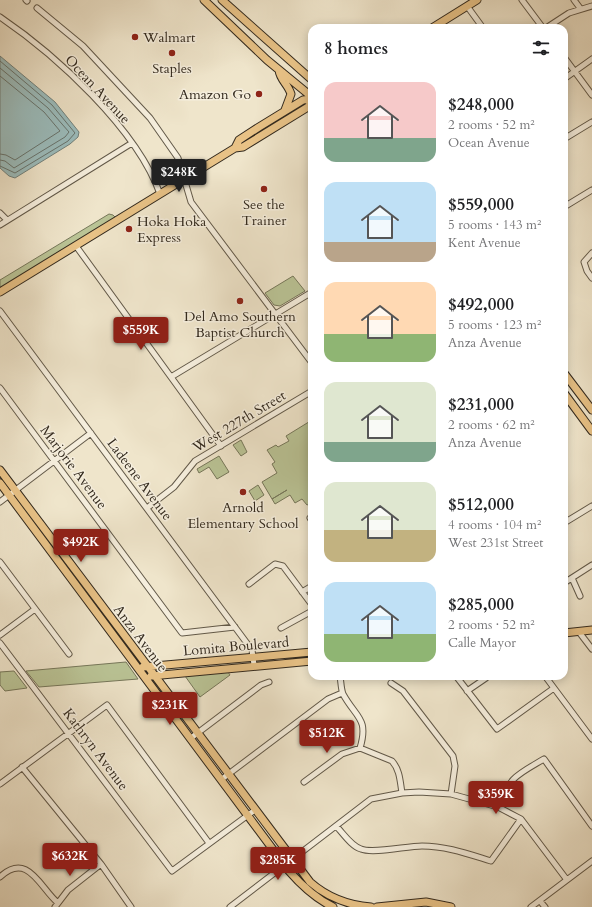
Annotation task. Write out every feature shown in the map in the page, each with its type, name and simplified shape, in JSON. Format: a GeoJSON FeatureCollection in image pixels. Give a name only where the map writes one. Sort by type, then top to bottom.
{"type":"FeatureCollection","features":[{"type":"Feature","properties":{"kind":"main road"},"geometry":{"type":"LineString","coordinates":[[204,0],[279,70],[308,95]]}},
{"type":"Feature","properties":{"kind":"main road"},"geometry":{"type":"LineString","coordinates":[[222,0],[308,76]]}},
{"type":"Feature","properties":{"kind":"main road"},"geometry":{"type":"LineString","coordinates":[[438,24],[477,0]]}},
{"type":"Feature","properties":{"kind":"main road"},"geometry":{"type":"LineString","coordinates":[[279,70],[280,78],[288,86],[291,94],[284,112]]}},
{"type":"Feature","properties":{"kind":"main road"},"geometry":{"type":"LineString","coordinates":[[235,148],[239,140],[303,100],[308,99]]}},
{"type":"Feature","properties":{"kind":"main road"},"geometry":{"type":"LineString","coordinates":[[0,292],[235,148],[243,147],[308,107]]}},
{"type":"Feature","properties":{"kind":"main road"},"geometry":{"type":"LineString","coordinates":[[568,378],[592,410]]}},
{"type":"Feature","properties":{"kind":"main road"},"geometry":{"type":"LineString","coordinates":[[568,398],[592,431]]}},
{"type":"Feature","properties":{"kind":"main road","name":"Anza Avenue"},"geometry":{"type":"LineString","coordinates":[[0,470],[153,676],[194,736]]}},
{"type":"Feature","properties":{"kind":"main road","name":"Anza Avenue"},"geometry":{"type":"LineString","coordinates":[[0,483],[144,676],[194,736],[252,812],[317,889],[335,899],[356,906],[371,907]]}},
{"type":"Feature","properties":{"kind":"main road"},"geometry":{"type":"LineString","coordinates":[[568,633],[592,630]]}},
{"type":"Feature","properties":{"kind":"main road","name":"Lomita Boulevard"},"geometry":{"type":"LineString","coordinates":[[138,667],[308,652]]}},
{"type":"Feature","properties":{"kind":"main road","name":"Lomita Boulevard"},"geometry":{"type":"LineString","coordinates":[[144,676],[308,661]]}},
{"type":"Feature","properties":{"kind":"main road","name":"Anza Avenue"},"geometry":{"type":"LineString","coordinates":[[252,812],[285,865],[304,887],[317,898],[333,907]]}},
{"type":"Feature","properties":{"kind":"main road"},"geometry":{"type":"LineString","coordinates":[[377,907],[426,902],[451,907]]}},
{"type":"Feature","properties":{"kind":"street"},"geometry":{"type":"LineString","coordinates":[[522,0],[540,24]]}},
{"type":"Feature","properties":{"kind":"street"},"geometry":{"type":"LineString","coordinates":[[574,0],[580,8]]}},
{"type":"Feature","properties":{"kind":"street"},"geometry":{"type":"LineString","coordinates":[[467,6],[480,24]]}},
{"type":"Feature","properties":{"kind":"street"},"geometry":{"type":"LineString","coordinates":[[552,24],[580,8],[592,6]]}},
{"type":"Feature","properties":{"kind":"street"},"geometry":{"type":"LineString","coordinates":[[37,8],[83,46],[150,118],[178,158],[191,202],[274,315],[308,358]]}},
{"type":"Feature","properties":{"kind":"street","name":"Ocean Avenue"},"geometry":{"type":"LineString","coordinates":[[0,17],[28,37],[72,76],[113,120],[132,143],[152,174],[160,194]]}},
{"type":"Feature","properties":{"kind":"street"},"geometry":{"type":"LineString","coordinates":[[568,76],[592,59]]}},
{"type":"Feature","properties":{"kind":"street"},"geometry":{"type":"LineString","coordinates":[[568,62],[592,95]]}},
{"type":"Feature","properties":{"kind":"street"},"geometry":{"type":"LineString","coordinates":[[568,137],[592,122]]}},
{"type":"Feature","properties":{"kind":"street"},"geometry":{"type":"LineString","coordinates":[[0,225],[132,143]]}},
{"type":"Feature","properties":{"kind":"street"},"geometry":{"type":"LineString","coordinates":[[568,205],[592,190]]}},
{"type":"Feature","properties":{"kind":"street"},"geometry":{"type":"LineString","coordinates":[[0,213],[7,220]]}},
{"type":"Feature","properties":{"kind":"street"},"geometry":{"type":"LineString","coordinates":[[76,246],[221,446]]}},
{"type":"Feature","properties":{"kind":"street"},"geometry":{"type":"LineString","coordinates":[[592,254],[584,262],[587,271],[592,278]]}},
{"type":"Feature","properties":{"kind":"street"},"geometry":{"type":"LineString","coordinates":[[171,377],[308,294]]}},
{"type":"Feature","properties":{"kind":"street","name":"Ladeene Avenue"},"geometry":{"type":"LineString","coordinates":[[0,311],[252,650],[254,665]]}},
{"type":"Feature","properties":{"kind":"street","name":"Marjorie Avenue"},"geometry":{"type":"LineString","coordinates":[[0,388],[182,633],[235,627]]}},
{"type":"Feature","properties":{"kind":"street","name":"West 227th Street"},"geometry":{"type":"LineString","coordinates":[[147,508],[174,487],[195,461],[308,393]]}},
{"type":"Feature","properties":{"kind":"street"},"geometry":{"type":"LineString","coordinates":[[0,502],[91,433]]}},
{"type":"Feature","properties":{"kind":"street"},"geometry":{"type":"LineString","coordinates":[[568,520],[592,506]]}},
{"type":"Feature","properties":{"kind":"street"},"geometry":{"type":"LineString","coordinates":[[0,562],[69,654]]}},
{"type":"Feature","properties":{"kind":"street"},"geometry":{"type":"LineString","coordinates":[[249,584],[274,564],[282,566],[308,600]]}},
{"type":"Feature","properties":{"kind":"street"},"geometry":{"type":"LineString","coordinates":[[568,580],[592,565]]}},
{"type":"Feature","properties":{"kind":"street"},"geometry":{"type":"LineString","coordinates":[[572,578],[580,596]]}},
{"type":"Feature","properties":{"kind":"street"},"geometry":{"type":"LineString","coordinates":[[302,592],[308,588]]}},
{"type":"Feature","properties":{"kind":"street"},"geometry":{"type":"LineString","coordinates":[[0,635],[35,609]]}},
{"type":"Feature","properties":{"kind":"street"},"geometry":{"type":"LineString","coordinates":[[281,628],[308,613]]}},
{"type":"Feature","properties":{"kind":"street"},"geometry":{"type":"LineString","coordinates":[[578,632],[592,649]]}},
{"type":"Feature","properties":{"kind":"street","name":"Kathryn Avenue"},"geometry":{"type":"LineString","coordinates":[[0,643],[172,871],[209,843]]}},
{"type":"Feature","properties":{"kind":"street"},"geometry":{"type":"LineString","coordinates":[[340,680],[342,693],[363,724],[364,734],[360,748]]}},
{"type":"Feature","properties":{"kind":"street"},"geometry":{"type":"LineString","coordinates":[[459,680],[497,729],[554,688]]}},
{"type":"Feature","properties":{"kind":"street"},"geometry":{"type":"LineString","coordinates":[[467,691],[483,680]]}},
{"type":"Feature","properties":{"kind":"street"},"geometry":{"type":"LineString","coordinates":[[548,680],[592,738]]}},
{"type":"Feature","properties":{"kind":"street"},"geometry":{"type":"LineString","coordinates":[[194,736],[261,685],[269,682]]}},
{"type":"Feature","properties":{"kind":"street"},"geometry":{"type":"LineString","coordinates":[[391,683],[402,691],[453,756],[455,766],[451,794]]}},
{"type":"Feature","properties":{"kind":"street"},"geometry":{"type":"LineString","coordinates":[[225,777],[328,699],[342,693]]}},
{"type":"Feature","properties":{"kind":"street"},"geometry":{"type":"LineString","coordinates":[[0,784],[107,705],[209,843],[252,812]]}},
{"type":"Feature","properties":{"kind":"street"},"geometry":{"type":"LineString","coordinates":[[304,782],[342,754],[360,748],[392,761],[395,764],[399,772],[402,793]]}},
{"type":"Feature","properties":{"kind":"street"},"geometry":{"type":"LineString","coordinates":[[498,807],[515,776],[544,759],[592,826]]}},
{"type":"Feature","properties":{"kind":"street"},"geometry":{"type":"LineString","coordinates":[[22,767],[101,864],[132,907]]}},
{"type":"Feature","properties":{"kind":"street"},"geometry":{"type":"LineString","coordinates":[[230,907],[371,799],[402,793],[419,792],[451,794],[498,807],[521,819],[567,880]]}},
{"type":"Feature","properties":{"kind":"street"},"geometry":{"type":"LineString","coordinates":[[336,826],[360,849],[370,850],[422,846],[445,847],[491,861],[521,819]]}},
{"type":"Feature","properties":{"kind":"street"},"geometry":{"type":"LineString","coordinates":[[530,907],[592,861]]}},
{"type":"Feature","properties":{"kind":"street"},"geometry":{"type":"LineString","coordinates":[[0,877],[6,871],[25,869],[34,874],[57,905],[77,882],[101,864]]}},
{"type":"Feature","properties":{"kind":"street"},"geometry":{"type":"LineString","coordinates":[[540,901],[544,907]]}},
{"type":"Feature","properties":{"kind":"green space"},"geometry":{"type":"Polygon","coordinates":[[[109,214],[113,215],[118,220],[0,292],[0,280],[109,214]]]}},
{"type":"Feature","properties":{"kind":"green space"},"geometry":{"type":"Polygon","coordinates":[[[293,276],[305,291],[280,306],[274,305],[265,293],[293,276]]]}},
{"type":"Feature","properties":{"kind":"green space"},"geometry":{"type":"Polygon","coordinates":[[[308,422],[308,505],[302,499],[295,503],[290,495],[275,504],[262,482],[277,473],[272,464],[275,462],[267,450],[276,445],[278,447],[289,441],[286,436],[308,422]]]}},
{"type":"Feature","properties":{"kind":"green space"},"geometry":{"type":"Polygon","coordinates":[[[241,440],[247,452],[241,456],[233,445],[241,440]]]}},
{"type":"Feature","properties":{"kind":"green space"},"geometry":{"type":"Polygon","coordinates":[[[219,456],[229,472],[217,479],[209,467],[199,473],[197,469],[219,456]]]}},
{"type":"Feature","properties":{"kind":"green space"},"geometry":{"type":"Polygon","coordinates":[[[0,470],[146,667],[138,667],[0,483],[0,470]]]}},
{"type":"Feature","properties":{"kind":"green space"},"geometry":{"type":"Polygon","coordinates":[[[258,485],[264,495],[255,501],[249,491],[258,485]]]}},
{"type":"Feature","properties":{"kind":"green space"},"geometry":{"type":"Polygon","coordinates":[[[126,662],[138,679],[39,687],[26,671],[126,662]]]}},
{"type":"Feature","properties":{"kind":"green space"},"geometry":{"type":"Polygon","coordinates":[[[14,671],[27,688],[5,691],[0,685],[0,672],[14,671]]]}},
{"type":"Feature","properties":{"kind":"green space"},"geometry":{"type":"Polygon","coordinates":[[[228,672],[230,675],[200,697],[185,676],[228,672]]]}},
{"type":"Feature","properties":{"kind":"water"},"geometry":{"type":"Polygon","coordinates":[[[0,56],[55,102],[79,132],[78,137],[70,144],[15,178],[9,176],[0,168],[0,56]]]}},
{"type":"Feature","properties":{"kind":"place","name":"Walmart"},"geometry":{"type":"Point","coordinates":[135,37]}},
{"type":"Feature","properties":{"kind":"place","name":"Staples"},"geometry":{"type":"Point","coordinates":[172,53]}},
{"type":"Feature","properties":{"kind":"place","name":"Amazon Go"},"geometry":{"type":"Point","coordinates":[259,94]}},
{"type":"Feature","properties":{"kind":"place","name":"See the Trainer"},"geometry":{"type":"Point","coordinates":[264,189]}},
{"type":"Feature","properties":{"kind":"place","name":"Hoka Hoka Express"},"geometry":{"type":"Point","coordinates":[129,229]}},
{"type":"Feature","properties":{"kind":"place","name":"Del Amo Southern Baptist Church"},"geometry":{"type":"Point","coordinates":[240,301]}},
{"type":"Feature","properties":{"kind":"place","name":"Arnold Elementary School"},"geometry":{"type":"Point","coordinates":[243,492]}}]}
